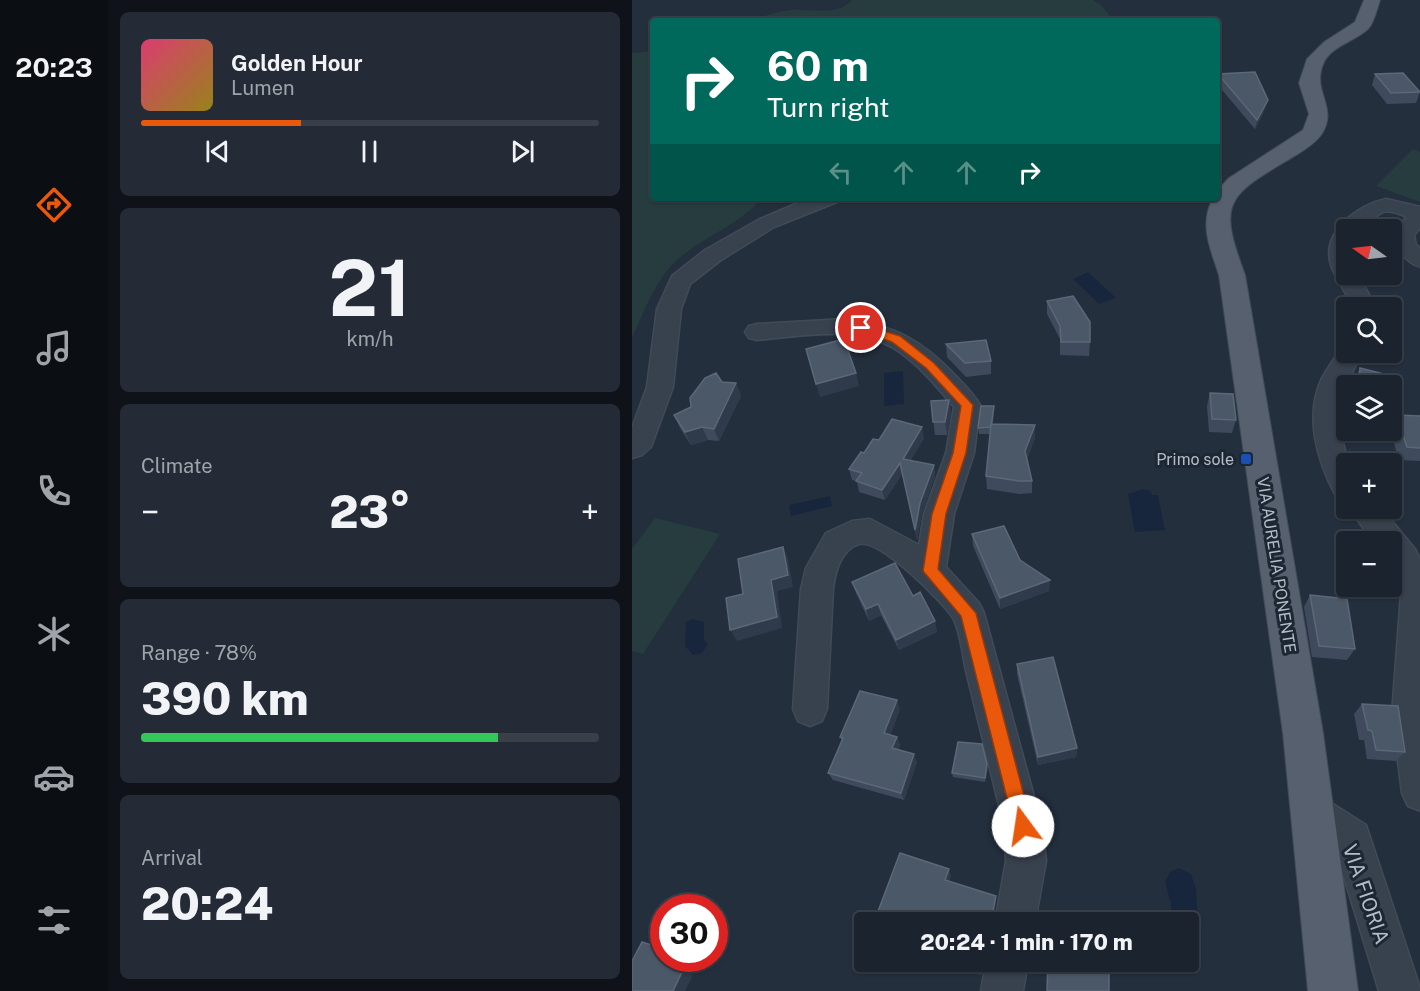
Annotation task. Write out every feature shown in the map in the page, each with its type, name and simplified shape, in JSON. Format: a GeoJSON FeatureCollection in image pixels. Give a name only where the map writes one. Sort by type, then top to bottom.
{"type":"FeatureCollection","features":[{"type":"Feature","properties":{"kind":"main road","name":"VIA AURELIA PONENTE"},"geometry":{"type":"LineString","coordinates":[[1333,991],[1303,734],[1243,339],[1232,276],[1217,229],[1217,214],[1226,197],[1245,176],[1312,134],[1319,114],[1309,83],[1316,59],[1362,25],[1372,0]]}},
{"type":"Feature","properties":{"kind":"street"},"geometry":{"type":"LineString","coordinates":[[632,448],[641,440],[660,387],[669,309],[680,281],[713,255],[767,223],[821,201]]}},
{"type":"Feature","properties":{"kind":"street"},"geometry":{"type":"LineString","coordinates":[[1360,219],[1373,208],[1386,203],[1414,212],[1417,220],[1408,226],[1403,235],[1406,247],[1421,261]]}},
{"type":"Feature","properties":{"kind":"street"},"geometry":{"type":"LineString","coordinates":[[757,332],[809,328],[861,328],[896,339],[930,365],[967,405],[960,453],[939,514],[930,571]]}},
{"type":"Feature","properties":{"kind":"street"},"geometry":{"type":"LineString","coordinates":[[1336,468],[1328,435],[1327,408],[1334,380],[1344,363]]}},
{"type":"Feature","properties":{"kind":"street"},"geometry":{"type":"LineString","coordinates":[[1372,519],[1382,531]]}},
{"type":"Feature","properties":{"kind":"street"},"geometry":{"type":"LineString","coordinates":[[810,709],[817,589],[821,568],[838,542],[852,533],[870,531],[902,549],[930,571],[968,613],[1023,826],[1026,861],[1017,912]]}},
{"type":"Feature","properties":{"kind":"street"},"geometry":{"type":"LineString","coordinates":[[1402,556],[1417,594],[1409,714],[1418,788],[1421,793]]}},
{"type":"Feature","properties":{"kind":"street","name":"VIA FIORIA"},"geometry":{"type":"LineString","coordinates":[[1312,812],[1352,839],[1400,991]]}},
{"type":"Feature","properties":{"kind":"street"},"geometry":{"type":"LineString","coordinates":[[1002,991],[1005,972]]}},
{"type":"Feature","properties":{"kind":"green space"},"geometry":{"type":"Polygon","coordinates":[[[852,0],[1093,0],[1101,5],[1112,18],[759,18],[786,11],[824,11],[846,5],[852,0]]]}},
{"type":"Feature","properties":{"kind":"green space"},"geometry":{"type":"Polygon","coordinates":[[[650,51],[650,201],[759,201],[744,215],[674,263],[659,282],[632,338],[632,53],[650,51]]]}},
{"type":"Feature","properties":{"kind":"green space"},"geometry":{"type":"Polygon","coordinates":[[[1413,149],[1420,152],[1420,202],[1376,186],[1413,149]]]}},
{"type":"Feature","properties":{"kind":"green space"},"geometry":{"type":"Polygon","coordinates":[[[655,518],[720,534],[643,654],[632,651],[632,549],[655,518]]]}},
{"type":"Feature","properties":{"kind":"water"},"geometry":{"type":"Polygon","coordinates":[[[1088,272],[1116,298],[1099,304],[1073,279],[1088,272]]]}},
{"type":"Feature","properties":{"kind":"water"},"geometry":{"type":"Polygon","coordinates":[[[903,371],[904,404],[884,406],[884,373],[903,371]]]}},
{"type":"Feature","properties":{"kind":"water"},"geometry":{"type":"Polygon","coordinates":[[[1144,489],[1151,491],[1152,495],[1158,495],[1165,530],[1135,532],[1128,494],[1144,489]]]}},
{"type":"Feature","properties":{"kind":"water"},"geometry":{"type":"Polygon","coordinates":[[[830,496],[832,506],[791,516],[789,505],[830,496]]]}},
{"type":"Feature","properties":{"kind":"water"},"geometry":{"type":"Polygon","coordinates":[[[692,619],[704,622],[704,640],[708,644],[702,653],[693,655],[685,646],[686,622],[692,619]]]}},
{"type":"Feature","properties":{"kind":"water"},"geometry":{"type":"Polygon","coordinates":[[[1179,868],[1191,874],[1196,889],[1197,912],[1171,912],[1165,882],[1170,872],[1179,868]]]}},
{"type":"Feature","properties":{"kind":"building"},"geometry":{"type":"Polygon","coordinates":[[[1255,72],[1268,100],[1257,120],[1220,76],[1220,74],[1255,72]]]}},
{"type":"Feature","properties":{"kind":"building"},"geometry":{"type":"Polygon","coordinates":[[[1403,73],[1420,92],[1391,93],[1375,74],[1403,73]]]}},
{"type":"Feature","properties":{"kind":"building"},"geometry":{"type":"Polygon","coordinates":[[[1073,296],[1090,322],[1090,342],[1061,342],[1060,326],[1047,301],[1073,296]]]}},
{"type":"Feature","properties":{"kind":"building"},"geometry":{"type":"Polygon","coordinates":[[[844,339],[856,373],[816,384],[806,349],[844,339]]]}},
{"type":"Feature","properties":{"kind":"building"},"geometry":{"type":"Polygon","coordinates":[[[986,340],[991,361],[965,363],[946,344],[986,340]]]}},
{"type":"Feature","properties":{"kind":"building"},"geometry":{"type":"Polygon","coordinates":[[[1360,368],[1388,375],[1360,375],[1360,368]]]}},
{"type":"Feature","properties":{"kind":"building"},"geometry":{"type":"Polygon","coordinates":[[[716,373],[722,382],[736,383],[714,429],[702,427],[685,432],[674,415],[691,407],[690,398],[705,378],[716,373]]]}},
{"type":"Feature","properties":{"kind":"building"},"geometry":{"type":"Polygon","coordinates":[[[1210,393],[1233,394],[1236,420],[1212,419],[1210,393]]]}},
{"type":"Feature","properties":{"kind":"building"},"geometry":{"type":"Polygon","coordinates":[[[949,400],[945,422],[933,422],[931,401],[949,400]]]}},
{"type":"Feature","properties":{"kind":"building"},"geometry":{"type":"Polygon","coordinates":[[[981,406],[994,406],[991,427],[978,428],[981,406]]]}},
{"type":"Feature","properties":{"kind":"building"},"geometry":{"type":"Polygon","coordinates":[[[1402,415],[1421,416],[1421,448],[1407,447],[1402,432],[1402,415]]]}},
{"type":"Feature","properties":{"kind":"building"},"geometry":{"type":"Polygon","coordinates":[[[892,419],[922,427],[903,459],[934,465],[920,503],[915,530],[900,463],[882,490],[856,481],[862,473],[849,469],[873,439],[879,440],[892,419]]]}},
{"type":"Feature","properties":{"kind":"building"},"geometry":{"type":"Polygon","coordinates":[[[991,424],[1035,425],[1025,451],[1032,481],[986,476],[991,424]]]}},
{"type":"Feature","properties":{"kind":"building"},"geometry":{"type":"Polygon","coordinates":[[[1004,526],[1020,560],[1050,580],[1000,598],[972,534],[1004,526]]]}},
{"type":"Feature","properties":{"kind":"building"},"geometry":{"type":"Polygon","coordinates":[[[783,547],[788,575],[771,580],[777,617],[730,630],[726,598],[743,594],[738,559],[783,547]]]}},
{"type":"Feature","properties":{"kind":"building"},"geometry":{"type":"Polygon","coordinates":[[[895,563],[913,596],[920,592],[935,621],[896,640],[878,604],[866,609],[852,582],[895,563]]]}},
{"type":"Feature","properties":{"kind":"building"},"geometry":{"type":"Polygon","coordinates":[[[1310,595],[1347,599],[1355,649],[1319,646],[1310,595]]]}},
{"type":"Feature","properties":{"kind":"building"},"geometry":{"type":"Polygon","coordinates":[[[1053,657],[1077,748],[1038,757],[1017,664],[1053,657]]]}},
{"type":"Feature","properties":{"kind":"building"},"geometry":{"type":"Polygon","coordinates":[[[860,691],[897,700],[884,733],[897,737],[892,748],[914,754],[901,793],[828,773],[843,738],[840,737],[860,691]]]}},
{"type":"Feature","properties":{"kind":"building"},"geometry":{"type":"Polygon","coordinates":[[[1362,704],[1398,706],[1405,752],[1376,750],[1372,731],[1368,730],[1362,704]]]}},
{"type":"Feature","properties":{"kind":"building"},"geometry":{"type":"Polygon","coordinates":[[[958,742],[982,744],[987,764],[985,778],[952,773],[958,742]]]}},
{"type":"Feature","properties":{"kind":"building"},"geometry":{"type":"Polygon","coordinates":[[[900,853],[949,869],[945,880],[996,896],[993,912],[878,912],[900,853]]]}},
{"type":"Feature","properties":{"kind":"building"},"geometry":{"type":"Polygon","coordinates":[[[642,942],[650,945],[650,972],[682,972],[673,991],[632,991],[632,961],[642,942]]]}},
{"type":"Feature","properties":{"kind":"building"},"geometry":{"type":"Polygon","coordinates":[[[1048,972],[1109,972],[1109,991],[1047,991],[1048,972]]]}},
{"type":"Feature","properties":{"kind":"place","name":"Primo sole"},"geometry":{"type":"Point","coordinates":[1246,459]}},
{"type":"Feature","properties":{"kind":"route"},"geometry":{"type":"LineString","coordinates":[[861,328],[896,339],[930,365],[967,405],[960,453],[939,514],[930,571],[968,613],[1023,826]]}}]}
